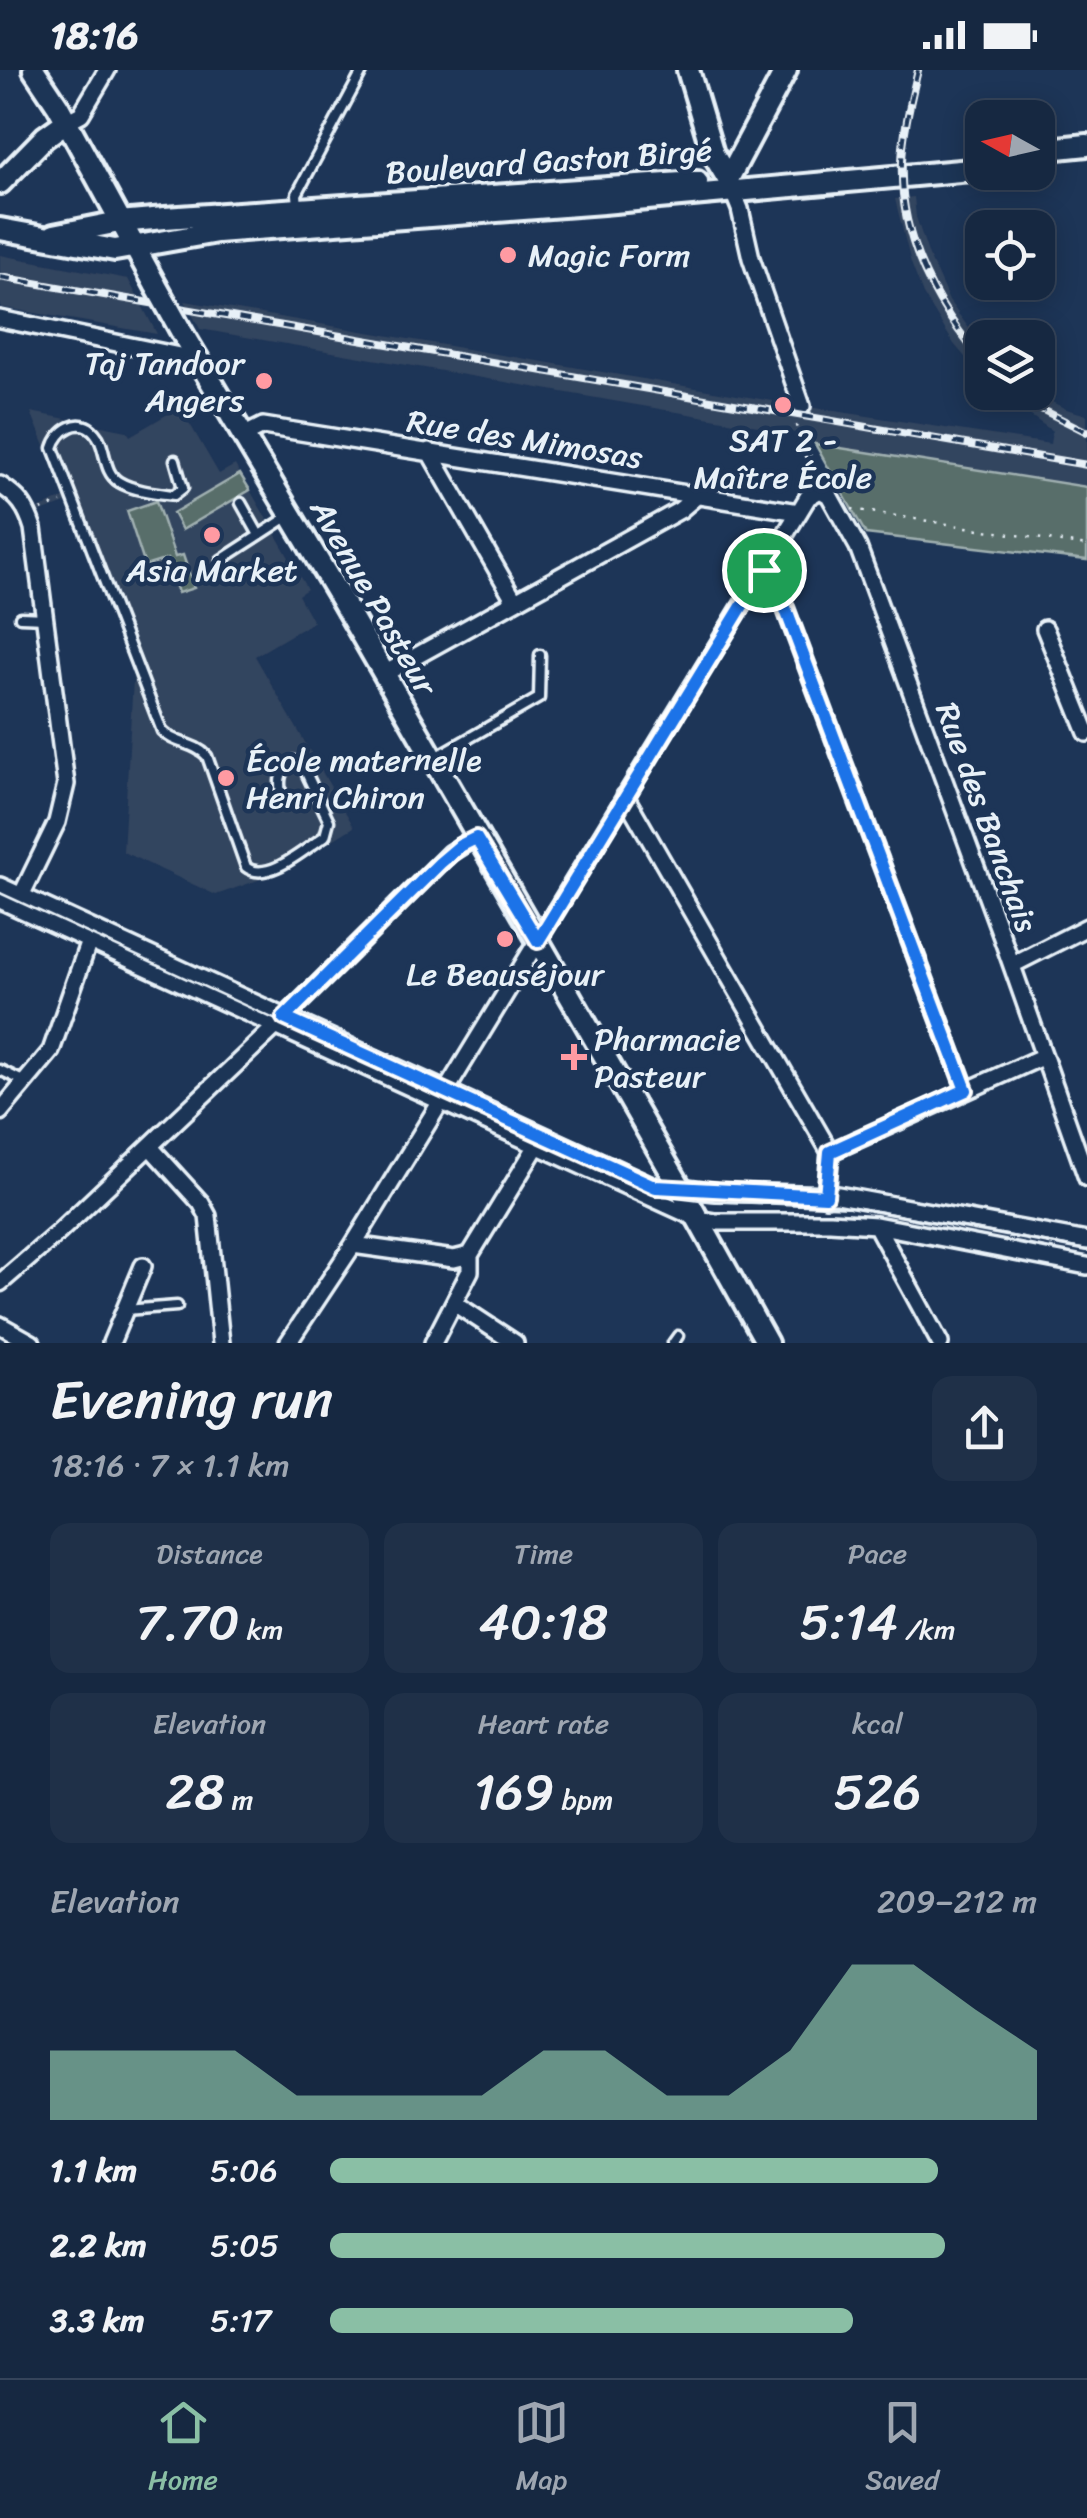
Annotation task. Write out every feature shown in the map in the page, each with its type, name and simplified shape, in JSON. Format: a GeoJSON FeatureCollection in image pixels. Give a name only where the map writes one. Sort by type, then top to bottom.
{"type":"FeatureCollection","features":[{"type":"Feature","properties":{"kind":"main road"},"geometry":{"type":"LineString","coordinates":[[34,70],[66,122]]}},
{"type":"Feature","properties":{"kind":"main road"},"geometry":{"type":"LineString","coordinates":[[46,70],[66,122]]}},
{"type":"Feature","properties":{"kind":"main road"},"geometry":{"type":"LineString","coordinates":[[688,70],[713,154],[730,185]]}},
{"type":"Feature","properties":{"kind":"main road"},"geometry":{"type":"LineString","coordinates":[[730,185],[786,70]]}},
{"type":"Feature","properties":{"kind":"main road"},"geometry":{"type":"LineString","coordinates":[[0,183],[45,137],[66,122]]}},
{"type":"Feature","properties":{"kind":"main road","name":"Avenue Pasteur"},"geometry":{"type":"LineString","coordinates":[[66,122],[119,222],[680,1186],[766,1343]]}},
{"type":"Feature","properties":{"kind":"main road"},"geometry":{"type":"LineString","coordinates":[[1055,149],[1087,146]]}},
{"type":"Feature","properties":{"kind":"main road","name":"Boulevard Gaston Birgé"},"geometry":{"type":"LineString","coordinates":[[730,185],[965,158]]}},
{"type":"Feature","properties":{"kind":"main road"},"geometry":{"type":"LineString","coordinates":[[1055,162],[1087,159]]}},
{"type":"Feature","properties":{"kind":"main road","name":"Boulevard Gaston Birgé"},"geometry":{"type":"LineString","coordinates":[[49,236],[119,222],[299,218],[965,170]]}},
{"type":"Feature","properties":{"kind":"main road","name":"Boulevard Gaston Birgé"},"geometry":{"type":"LineString","coordinates":[[49,236],[114,250],[299,218]]}},
{"type":"Feature","properties":{"kind":"main road"},"geometry":{"type":"LineString","coordinates":[[0,229],[49,236]]}},
{"type":"Feature","properties":{"kind":"street"},"geometry":{"type":"LineString","coordinates":[[66,122],[81,114],[108,70]]}},
{"type":"Feature","properties":{"kind":"street"},"geometry":{"type":"LineString","coordinates":[[730,185],[796,405]]}},
{"type":"Feature","properties":{"kind":"street"},"geometry":{"type":"LineString","coordinates":[[0,320],[199,360]]}},
{"type":"Feature","properties":{"kind":"street","name":"Rue des Mimosas"},"geometry":{"type":"LineString","coordinates":[[245,435],[263,426],[799,512]]}},
{"type":"Feature","properties":{"kind":"street"},"geometry":{"type":"LineString","coordinates":[[430,451],[516,601]]}},
{"type":"Feature","properties":{"kind":"street"},"geometry":{"type":"LineString","coordinates":[[0,485],[18,497],[29,514],[66,784],[58,822],[21,896]]}},
{"type":"Feature","properties":{"kind":"street"},"geometry":{"type":"LineString","coordinates":[[288,1343],[353,1245],[816,490]]}},
{"type":"Feature","properties":{"kind":"street","name":"Rue des Banchais"},"geometry":{"type":"LineString","coordinates":[[816,490],[829,495],[858,547],[1087,1178]]}},
{"type":"Feature","properties":{"kind":"street"},"geometry":{"type":"LineString","coordinates":[[384,674],[680,510],[699,494]]}},
{"type":"Feature","properties":{"kind":"street"},"geometry":{"type":"LineString","coordinates":[[764,570],[777,586],[966,1090]]}},
{"type":"Feature","properties":{"kind":"street"},"geometry":{"type":"LineString","coordinates":[[1045,630],[1087,733]]}},
{"type":"Feature","properties":{"kind":"street"},"geometry":{"type":"LineString","coordinates":[[625,796],[830,1152],[826,1196]]}},
{"type":"Feature","properties":{"kind":"street"},"geometry":{"type":"LineString","coordinates":[[0,1283],[150,1147],[440,863],[476,838]]}},
{"type":"Feature","properties":{"kind":"street"},"geometry":{"type":"LineString","coordinates":[[0,886],[443,1097],[656,1187],[838,1195],[1087,1241]]}},
{"type":"Feature","properties":{"kind":"street"},"geometry":{"type":"LineString","coordinates":[[0,900],[280,1022]]}},
{"type":"Feature","properties":{"kind":"street"},"geometry":{"type":"LineString","coordinates":[[1012,965],[1087,927]]}},
{"type":"Feature","properties":{"kind":"street"},"geometry":{"type":"LineString","coordinates":[[0,1112],[51,1051],[89,942]]}},
{"type":"Feature","properties":{"kind":"street"},"geometry":{"type":"LineString","coordinates":[[830,1152],[1044,1056]]}},
{"type":"Feature","properties":{"kind":"street"},"geometry":{"type":"LineString","coordinates":[[443,1097],[536,1147],[698,1219],[876,1225],[1087,1266]]}},
{"type":"Feature","properties":{"kind":"street"},"geometry":{"type":"LineString","coordinates":[[150,1147],[201,1203],[208,1216],[222,1343]]}},
{"type":"Feature","properties":{"kind":"street"},"geometry":{"type":"LineString","coordinates":[[434,1343],[470,1270],[470,1255],[536,1147]]}},
{"type":"Feature","properties":{"kind":"street"},"geometry":{"type":"LineString","coordinates":[[876,1225],[940,1343]]}},
{"type":"Feature","properties":{"kind":"street"},"geometry":{"type":"LineString","coordinates":[[0,1295],[59,1232]]}},
{"type":"Feature","properties":{"kind":"street"},"geometry":{"type":"LineString","coordinates":[[353,1245],[460,1259],[470,1255]]}},
{"type":"Feature","properties":{"kind":"street"},"geometry":{"type":"LineString","coordinates":[[111,1343],[143,1266]]}},
{"type":"Feature","properties":{"kind":"street"},"geometry":{"type":"LineString","coordinates":[[454,1303],[516,1343]]}},
{"type":"Feature","properties":{"kind":"street"},"geometry":{"type":"LineString","coordinates":[[0,1324],[32,1343]]}},
{"type":"Feature","properties":{"kind":"lane"},"geometry":{"type":"LineString","coordinates":[[299,218],[298,194],[363,70]]}},
{"type":"Feature","properties":{"kind":"lane"},"geometry":{"type":"LineString","coordinates":[[175,460],[183,488],[180,494],[170,495],[116,480],[99,438],[90,428],[67,428],[57,436],[54,448],[162,731],[207,756],[246,867],[252,872],[274,868],[329,830],[302,762],[293,761],[284,769],[279,781],[282,801]]}},
{"type":"Feature","properties":{"kind":"lane"},"geometry":{"type":"LineString","coordinates":[[241,503],[260,535]]}},
{"type":"Feature","properties":{"kind":"lane"},"geometry":{"type":"LineString","coordinates":[[221,560],[291,514]]}},
{"type":"Feature","properties":{"kind":"lane"},"geometry":{"type":"LineString","coordinates":[[20,617],[46,618]]}},
{"type":"Feature","properties":{"kind":"lane"},"geometry":{"type":"LineString","coordinates":[[432,760],[539,698],[540,655]]}},
{"type":"Feature","properties":{"kind":"lane"},"geometry":{"type":"LineString","coordinates":[[0,1070],[27,1082]]}},
{"type":"Feature","properties":{"kind":"lane"},"geometry":{"type":"LineString","coordinates":[[125,1310],[177,1306]]}},
{"type":"Feature","properties":{"kind":"path"},"geometry":{"type":"LineString","coordinates":[[796,405],[807,463],[812,462],[806,438],[800,439],[806,462],[816,490]]}},
{"type":"Feature","properties":{"kind":"path"},"geometry":{"type":"LineString","coordinates":[[38,511],[67,499]]}},
{"type":"Feature","properties":{"kind":"path"},"geometry":{"type":"LineString","coordinates":[[851,510],[1087,546]]}},
{"type":"Feature","properties":{"kind":"shaded area"},"geometry":{"type":"Polygon","coordinates":[[[914,197],[929,256],[949,301],[965,323],[965,357],[923,294],[895,199],[914,197]]]}},
{"type":"Feature","properties":{"kind":"shaded area"},"geometry":{"type":"Polygon","coordinates":[[[0,255],[128,279],[157,334],[0,307],[0,255]]]}},
{"type":"Feature","properties":{"kind":"shaded area"},"geometry":{"type":"Polygon","coordinates":[[[185,301],[1050,444],[1052,431],[1023,410],[1055,410],[1055,404],[1087,415],[1087,487],[815,444],[792,432],[200,329],[185,301]]]}},
{"type":"Feature","properties":{"kind":"shaded area"},"geometry":{"type":"Polygon","coordinates":[[[180,407],[219,474],[235,465],[240,474],[173,513],[182,529],[250,490],[307,589],[298,595],[313,622],[255,656],[354,827],[278,873],[216,895],[123,852],[134,662],[68,502],[38,513],[38,509],[66,497],[31,412],[127,431],[130,436],[180,407]]]}},
{"type":"Feature","properties":{"kind":"green space"},"geometry":{"type":"Polygon","coordinates":[[[815,444],[1087,487],[1087,560],[866,534],[815,444]]]}},
{"type":"Feature","properties":{"kind":"green space"},"geometry":{"type":"Polygon","coordinates":[[[240,474],[250,490],[182,530],[173,513],[240,474]]]}},
{"type":"Feature","properties":{"kind":"green space"},"geometry":{"type":"Polygon","coordinates":[[[156,501],[175,557],[183,555],[194,588],[178,593],[167,559],[145,566],[127,511],[156,501]]]}},
{"type":"Feature","properties":{"kind":"tram line"},"geometry":{"type":"LineString","coordinates":[[0,893],[655,1194],[708,1201],[854,1207],[1087,1250]]}},
{"type":"Feature","properties":{"kind":"railway"},"geometry":{"type":"LineString","coordinates":[[918,70],[903,150],[907,217],[923,268],[965,339]]}},
{"type":"Feature","properties":{"kind":"railway"},"geometry":{"type":"LineString","coordinates":[[0,277],[1087,465]]}},
{"type":"Feature","properties":{"kind":"railway"},"geometry":{"type":"LineString","coordinates":[[1043,410],[1087,432]]}},
{"type":"Feature","properties":{"kind":"place","name":"Magic Form"},"geometry":{"type":"Point","coordinates":[508,255]}},
{"type":"Feature","properties":{"kind":"place","name":"Taj Tandoor Angers"},"geometry":{"type":"Point","coordinates":[264,381]}},
{"type":"Feature","properties":{"kind":"place","name":"SAT 2 - Maître École"},"geometry":{"type":"Point","coordinates":[783,405]}},
{"type":"Feature","properties":{"kind":"place","name":"Asia Market"},"geometry":{"type":"Point","coordinates":[212,535]}},
{"type":"Feature","properties":{"kind":"place","name":"École maternelle Henri Chiron"},"geometry":{"type":"Point","coordinates":[226,778]}},
{"type":"Feature","properties":{"kind":"place","name":"Le Beauséjour"},"geometry":{"type":"Point","coordinates":[505,939]}},
{"type":"Feature","properties":{"kind":"place","name":"Pharmacie Pasteur"},"geometry":{"type":"Point","coordinates":[574,1057]}},
{"type":"Feature","properties":{"kind":"route"},"geometry":{"type":"LineString","coordinates":[[764,570],[777,586],[966,1090],[830,1152],[826,1196],[665,1188],[284,1018],[440,863],[476,838],[538,941],[764,570]]}}]}
